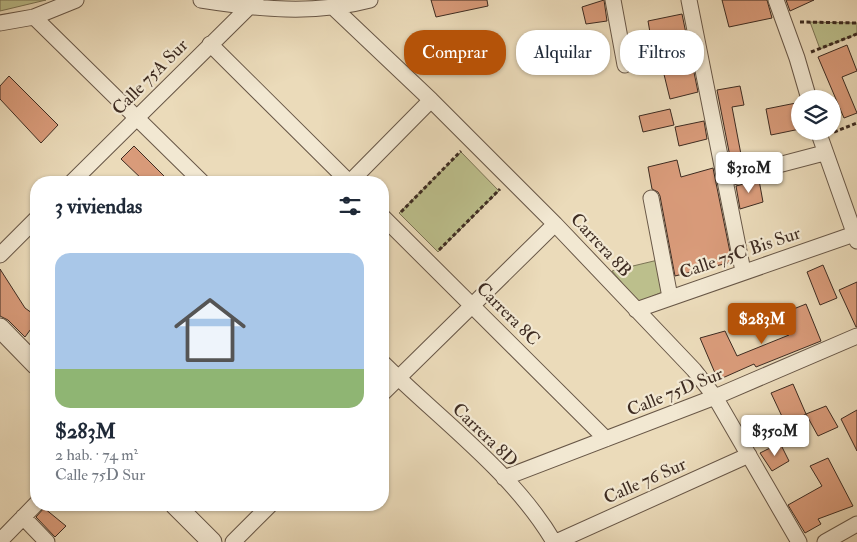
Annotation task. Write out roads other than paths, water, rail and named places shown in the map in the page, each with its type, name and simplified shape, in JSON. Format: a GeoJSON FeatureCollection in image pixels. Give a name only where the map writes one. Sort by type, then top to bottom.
{"type":"FeatureCollection","features":[{"type":"Feature","properties":{"kind":"street"},"geometry":{"type":"LineString","coordinates":[[0,23],[34,17],[76,0]]}},
{"type":"Feature","properties":{"kind":"street"},"geometry":{"type":"LineString","coordinates":[[201,0],[296,10],[334,8],[370,0]]}},
{"type":"Feature","properties":{"kind":"street"},"geometry":{"type":"LineString","coordinates":[[613,0],[620,38]]}},
{"type":"Feature","properties":{"kind":"street"},"geometry":{"type":"LineString","coordinates":[[690,0],[743,272]]}},
{"type":"Feature","properties":{"kind":"street"},"geometry":{"type":"LineString","coordinates":[[776,0],[806,90]]}},
{"type":"Feature","properties":{"kind":"street","name":"Calle 75A Sur"},"geometry":{"type":"LineString","coordinates":[[78,176],[252,4]]}},
{"type":"Feature","properties":{"kind":"street","name":"Carrera 8B"},"geometry":{"type":"LineString","coordinates":[[334,8],[431,100],[555,224],[694,370],[715,397],[799,542]]}},
{"type":"Feature","properties":{"kind":"street"},"geometry":{"type":"LineString","coordinates":[[34,17],[196,176]]}},
{"type":"Feature","properties":{"kind":"street"},"geometry":{"type":"LineString","coordinates":[[210,44],[344,176]]}},
{"type":"Feature","properties":{"kind":"street"},"geometry":{"type":"LineString","coordinates":[[356,176],[431,100]]}},
{"type":"Feature","properties":{"kind":"street"},"geometry":{"type":"LineString","coordinates":[[821,140],[856,236]]}},
{"type":"Feature","properties":{"kind":"street"},"geometry":{"type":"LineString","coordinates":[[725,179],[824,153]]}},
{"type":"Feature","properties":{"kind":"street"},"geometry":{"type":"LineString","coordinates":[[651,198],[670,297]]}},
{"type":"Feature","properties":{"kind":"street","name":"Carrera 8C"},"geometry":{"type":"LineString","coordinates":[[389,223],[606,439]]}},
{"type":"Feature","properties":{"kind":"street"},"geometry":{"type":"LineString","coordinates":[[0,256],[30,224]]}},
{"type":"Feature","properties":{"kind":"street"},"geometry":{"type":"LineString","coordinates":[[389,387],[555,224]]}},
{"type":"Feature","properties":{"kind":"street","name":"Calle 75C Bis Sur"},"geometry":{"type":"LineString","coordinates":[[636,310],[743,272],[856,236]]}},
{"type":"Feature","properties":{"kind":"street"},"geometry":{"type":"LineString","coordinates":[[0,328],[30,359]]}},
{"type":"Feature","properties":{"kind":"street","name":"Calle 75D Sur"},"geometry":{"type":"LineString","coordinates":[[504,478],[715,397],[857,336]]}},
{"type":"Feature","properties":{"kind":"street","name":"Carrera 8D"},"geometry":{"type":"LineString","coordinates":[[389,369],[504,478],[542,521],[555,542]]}},
{"type":"Feature","properties":{"kind":"street","name":"Calle 76 Sur"},"geometry":{"type":"LineString","coordinates":[[555,542],[749,455]]}},
{"type":"Feature","properties":{"kind":"street"},"geometry":{"type":"LineString","coordinates":[[0,541],[30,510]]}},
{"type":"Feature","properties":{"kind":"street"},"geometry":{"type":"LineString","coordinates":[[181,511],[212,542]]}},
{"type":"Feature","properties":{"kind":"street"},"geometry":{"type":"LineString","coordinates":[[233,542],[264,511]]}},
{"type":"Feature","properties":{"kind":"street"},"geometry":{"type":"LineString","coordinates":[[23,518],[47,542]]}},
{"type":"Feature","properties":{"kind":"street"},"geometry":{"type":"LineString","coordinates":[[825,542],[857,524]]}}]}
